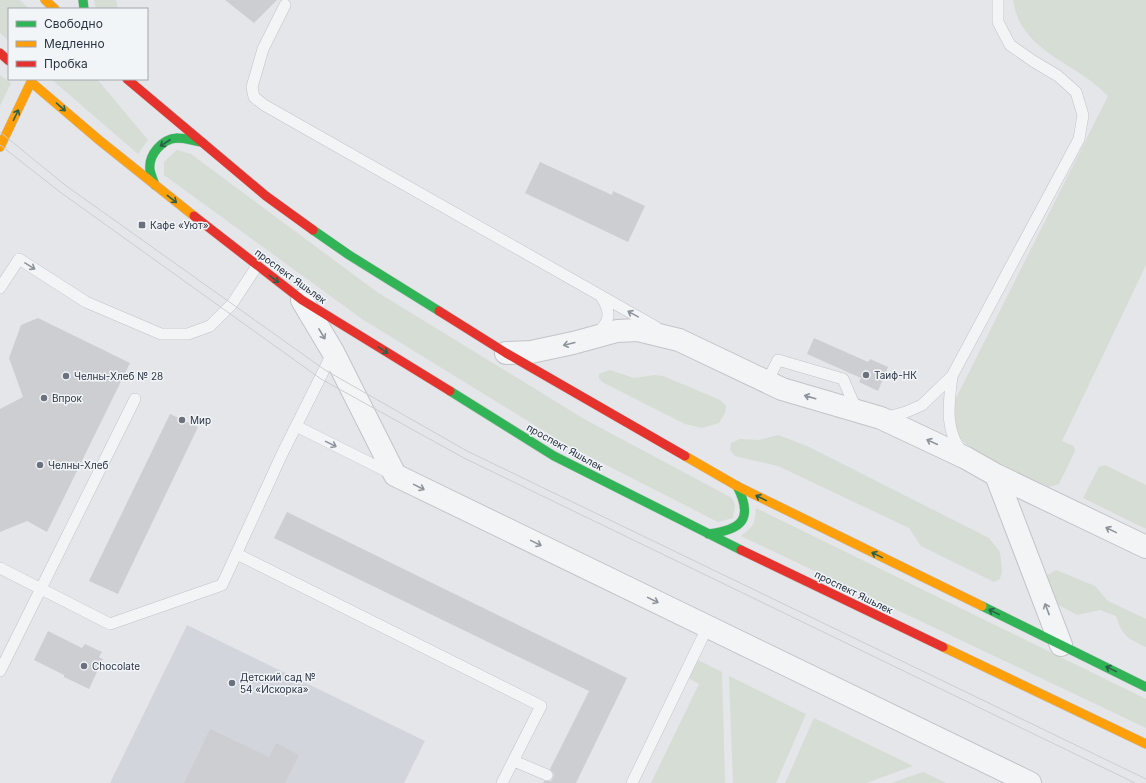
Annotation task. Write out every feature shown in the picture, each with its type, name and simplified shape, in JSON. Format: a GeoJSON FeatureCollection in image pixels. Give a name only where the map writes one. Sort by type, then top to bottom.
{"type":"FeatureCollection","features":[{"type":"Feature","properties":{"kind":"main road"},"geometry":{"type":"LineString","coordinates":[[45,0],[54,8]]}},
{"type":"Feature","properties":{"kind":"main road"},"geometry":{"type":"LineString","coordinates":[[0,53],[8,60]]}},
{"type":"Feature","properties":{"kind":"main road"},"geometry":{"type":"LineString","coordinates":[[0,147],[31,80]]}},
{"type":"Feature","properties":{"kind":"main road","name":"проспект Яшьлек"},"geometry":{"type":"LineString","coordinates":[[31,80],[99,140],[302,300],[554,456],[708,534],[1146,744]]}},
{"type":"Feature","properties":{"kind":"main road"},"geometry":{"type":"LineString","coordinates":[[129,80],[266,196],[349,255],[506,353],[737,486],[1146,687]]}},
{"type":"Feature","properties":{"kind":"main road"},"geometry":{"type":"LineString","coordinates":[[155,185],[150,169],[152,158],[156,149],[167,140],[178,138],[202,142]]}},
{"type":"Feature","properties":{"kind":"main road"},"geometry":{"type":"LineString","coordinates":[[708,534],[726,532],[740,524],[745,513],[745,502],[737,486]]}},
{"type":"Feature","properties":{"kind":"street"},"geometry":{"type":"LineString","coordinates":[[302,300],[333,352],[395,475],[1030,783]]}},
{"type":"Feature","properties":{"kind":"street"},"geometry":{"type":"LineString","coordinates":[[506,353],[531,352],[617,331],[638,330],[679,340],[782,389],[881,418],[966,458],[996,475],[1146,547]]}},
{"type":"Feature","properties":{"kind":"street"},"geometry":{"type":"LineString","coordinates":[[996,475],[1061,645]]}},
{"type":"Feature","properties":{"kind":"lane"},"geometry":{"type":"LineString","coordinates":[[881,418],[906,412],[922,405],[952,376],[1079,139],[1083,115],[1076,92],[1058,76],[1010,45],[998,22],[998,0]]}},
{"type":"Feature","properties":{"kind":"lane"},"geometry":{"type":"LineString","coordinates":[[285,5],[263,49],[252,87],[254,97],[264,105],[679,340]]}},
{"type":"Feature","properties":{"kind":"lane"},"geometry":{"type":"LineString","coordinates":[[0,288],[19,259],[86,302],[161,334],[188,334],[210,326],[232,304],[257,266]]}},
{"type":"Feature","properties":{"kind":"lane"},"geometry":{"type":"LineString","coordinates":[[593,337],[604,327],[608,318],[607,307],[601,296]]}},
{"type":"Feature","properties":{"kind":"lane"},"geometry":{"type":"LineString","coordinates":[[0,568],[110,624],[222,586],[296,426],[333,352]]}},
{"type":"Feature","properties":{"kind":"lane"},"geometry":{"type":"LineString","coordinates":[[952,376],[948,415],[950,430],[957,446],[966,458]]}},
{"type":"Feature","properties":{"kind":"lane"},"geometry":{"type":"LineString","coordinates":[[0,671],[135,399]]}},
{"type":"Feature","properties":{"kind":"lane"},"geometry":{"type":"LineString","coordinates":[[296,426],[395,475]]}},
{"type":"Feature","properties":{"kind":"lane"},"geometry":{"type":"LineString","coordinates":[[237,554],[541,706],[502,783]]}},
{"type":"Feature","properties":{"kind":"lane"},"geometry":{"type":"LineString","coordinates":[[632,783],[708,626]]}},
{"type":"Feature","properties":{"kind":"lane"},"geometry":{"type":"LineString","coordinates":[[514,761],[547,775]]}},
{"type":"Feature","properties":{"kind":"shaded area"},"geometry":{"type":"Polygon","coordinates":[[[0,0],[20,0],[28,8],[8,8],[8,40],[0,33],[0,0]]]}},
{"type":"Feature","properties":{"kind":"shaded area"},"geometry":{"type":"Polygon","coordinates":[[[94,0],[116,0],[118,8],[96,8],[94,0]]]}},
{"type":"Feature","properties":{"kind":"shaded area"},"geometry":{"type":"Polygon","coordinates":[[[1013,0],[1146,0],[1146,265],[1062,441],[1074,446],[1075,451],[1059,484],[1050,487],[1001,465],[975,451],[965,444],[959,437],[954,423],[956,398],[1108,96],[1081,74],[1038,45],[1018,18],[1013,0]]]}},
{"type":"Feature","properties":{"kind":"shaded area"},"geometry":{"type":"Polygon","coordinates":[[[0,75],[11,83],[0,106],[0,75]]]}},
{"type":"Feature","properties":{"kind":"shaded area"},"geometry":{"type":"Polygon","coordinates":[[[52,80],[98,80],[148,140],[138,154],[52,80]]]}},
{"type":"Feature","properties":{"kind":"shaded area"},"geometry":{"type":"Polygon","coordinates":[[[177,150],[191,154],[377,292],[584,419],[732,498],[735,505],[733,518],[718,522],[567,445],[362,319],[164,175],[164,162],[177,150]]]}},
{"type":"Feature","properties":{"kind":"shaded area"},"geometry":{"type":"Polygon","coordinates":[[[610,370],[634,378],[655,375],[663,376],[720,400],[726,406],[725,413],[719,423],[702,428],[685,424],[602,382],[599,378],[599,374],[610,370]]]}},
{"type":"Feature","properties":{"kind":"shaded area"},"geometry":{"type":"Polygon","coordinates":[[[778,435],[807,446],[989,538],[1000,552],[1002,571],[1000,579],[994,582],[921,546],[909,528],[778,466],[735,456],[730,450],[731,443],[740,439],[759,440],[778,435]]]}},
{"type":"Feature","properties":{"kind":"shaded area"},"geometry":{"type":"Polygon","coordinates":[[[1105,465],[1146,485],[1146,529],[1083,498],[1099,467],[1105,465]]]}},
{"type":"Feature","properties":{"kind":"shaded area"},"geometry":{"type":"Polygon","coordinates":[[[756,508],[1146,699],[1146,728],[741,536],[749,530],[753,524],[756,508]]]}},
{"type":"Feature","properties":{"kind":"shaded area"},"geometry":{"type":"Polygon","coordinates":[[[1056,570],[1095,586],[1108,601],[1146,619],[1146,647],[1126,636],[1116,616],[1100,610],[1077,615],[1055,603],[1047,586],[1046,576],[1056,570]]]}},
{"type":"Feature","properties":{"kind":"shaded area","name":"Детский сад № 54 «Искорка»"},"geometry":{"type":"Polygon","coordinates":[[[187,625],[425,741],[404,783],[110,783],[187,625]]]}},
{"type":"Feature","properties":{"kind":"shaded area"},"geometry":{"type":"Polygon","coordinates":[[[696,659],[722,672],[725,783],[651,783],[699,684],[687,677],[696,659]]]}},
{"type":"Feature","properties":{"kind":"shaded area"},"geometry":{"type":"Polygon","coordinates":[[[729,676],[806,714],[776,783],[733,783],[729,676]]]}},
{"type":"Feature","properties":{"kind":"shaded area"},"geometry":{"type":"Polygon","coordinates":[[[814,718],[913,766],[866,783],[785,783],[814,718]]]}},
{"type":"Feature","properties":{"kind":"shaded area"},"geometry":{"type":"Polygon","coordinates":[[[923,772],[946,783],[891,783],[923,772]]]}},
{"type":"Feature","properties":{"kind":"building"},"geometry":{"type":"Polygon","coordinates":[[[225,0],[277,0],[254,23],[225,0]]]}},
{"type":"Feature","properties":{"kind":"building"},"geometry":{"type":"Polygon","coordinates":[[[540,162],[612,195],[613,191],[645,206],[628,242],[525,193],[540,162]]]}},
{"type":"Feature","properties":{"kind":"building","name":"Челны-Хлеб"},"geometry":{"type":"Polygon","coordinates":[[[38,318],[130,363],[47,532],[27,521],[0,532],[0,409],[23,397],[9,358],[21,325],[38,318]]]}},
{"type":"Feature","properties":{"kind":"building"},"geometry":{"type":"Polygon","coordinates":[[[814,338],[868,362],[870,359],[888,367],[878,391],[859,382],[861,378],[807,354],[814,338]]]}},
{"type":"Feature","properties":{"kind":"building"},"geometry":{"type":"Polygon","coordinates":[[[170,414],[198,427],[118,594],[89,581],[170,414]]]}},
{"type":"Feature","properties":{"kind":"building"},"geometry":{"type":"Polygon","coordinates":[[[287,512],[627,678],[576,783],[543,783],[544,781],[551,781],[553,778],[554,774],[550,769],[589,691],[274,538],[287,512]]]}},
{"type":"Feature","properties":{"kind":"building"},"geometry":{"type":"Polygon","coordinates":[[[48,631],[82,648],[85,644],[102,652],[99,657],[103,659],[89,689],[34,660],[48,631]]]}},
{"type":"Feature","properties":{"kind":"building"},"geometry":{"type":"Polygon","coordinates":[[[210,729],[269,757],[276,743],[299,755],[285,783],[184,783],[210,729]]]}},
{"type":"Feature","properties":{"kind":"tram line"},"geometry":{"type":"LineString","coordinates":[[0,132],[65,185],[325,370],[467,451],[1146,779]]}},
{"type":"Feature","properties":{"kind":"tram line"},"geometry":{"type":"LineString","coordinates":[[0,145],[60,192],[321,379],[464,458],[1135,783]]}},
{"type":"Feature","properties":{"kind":"traffic: fast"},"geometry":{"type":"LineString","coordinates":[[83,0],[84,8]]}},
{"type":"Feature","properties":{"kind":"traffic: fast"},"geometry":{"type":"LineString","coordinates":[[155,185],[150,172],[150,164],[151,159],[161,145],[166,141],[177,138],[202,142]]}},
{"type":"Feature","properties":{"kind":"traffic: fast"},"geometry":{"type":"LineString","coordinates":[[313,230],[349,255],[439,311]]}},
{"type":"Feature","properties":{"kind":"traffic: fast"},"geometry":{"type":"LineString","coordinates":[[450,391],[554,456],[741,550]]}},
{"type":"Feature","properties":{"kind":"traffic: fast"},"geometry":{"type":"LineString","coordinates":[[708,534],[720,532],[737,526],[742,521],[744,507],[742,497],[737,486]]}},
{"type":"Feature","properties":{"kind":"traffic: fast"},"geometry":{"type":"LineString","coordinates":[[982,606],[1146,687]]}},
{"type":"Feature","properties":{"kind":"traffic: slow"},"geometry":{"type":"LineString","coordinates":[[45,0],[54,8]]}},
{"type":"Feature","properties":{"kind":"traffic: slow"},"geometry":{"type":"LineString","coordinates":[[0,147],[31,82],[99,140],[194,216]]}},
{"type":"Feature","properties":{"kind":"traffic: slow"},"geometry":{"type":"LineString","coordinates":[[685,456],[737,486],[982,606]]}},
{"type":"Feature","properties":{"kind":"traffic: slow"},"geometry":{"type":"LineString","coordinates":[[943,647],[1146,744]]}},
{"type":"Feature","properties":{"kind":"traffic: jam"},"geometry":{"type":"LineString","coordinates":[[0,53],[8,60]]}},
{"type":"Feature","properties":{"kind":"traffic: jam"},"geometry":{"type":"LineString","coordinates":[[128,80],[266,196],[313,230]]}},
{"type":"Feature","properties":{"kind":"traffic: jam"},"geometry":{"type":"LineString","coordinates":[[194,216],[302,300],[450,391]]}},
{"type":"Feature","properties":{"kind":"traffic: jam"},"geometry":{"type":"LineString","coordinates":[[439,311],[506,353],[685,456]]}},
{"type":"Feature","properties":{"kind":"traffic: jam"},"geometry":{"type":"LineString","coordinates":[[741,550],[943,647]]}},
{"type":"Feature","properties":{"kind":"place","name":"Кафе «Уют»"},"geometry":{"type":"Point","coordinates":[142,225]}},
{"type":"Feature","properties":{"kind":"place","name":"Таиф-НК"},"geometry":{"type":"Point","coordinates":[866,375]}},
{"type":"Feature","properties":{"kind":"place","name":"Челны-Хлеб № 28"},"geometry":{"type":"Point","coordinates":[66,376]}},
{"type":"Feature","properties":{"kind":"place","name":"Впрок"},"geometry":{"type":"Point","coordinates":[44,398]}},
{"type":"Feature","properties":{"kind":"place","name":"Мир"},"geometry":{"type":"Point","coordinates":[182,420]}},
{"type":"Feature","properties":{"kind":"place","name":"Челны-Хлеб"},"geometry":{"type":"Point","coordinates":[40,465]}},
{"type":"Feature","properties":{"kind":"place","name":"Chocolate"},"geometry":{"type":"Point","coordinates":[84,666]}},
{"type":"Feature","properties":{"kind":"place","name":"Детский сад № 54 «Искорка»"},"geometry":{"type":"Point","coordinates":[232,683]}}]}
